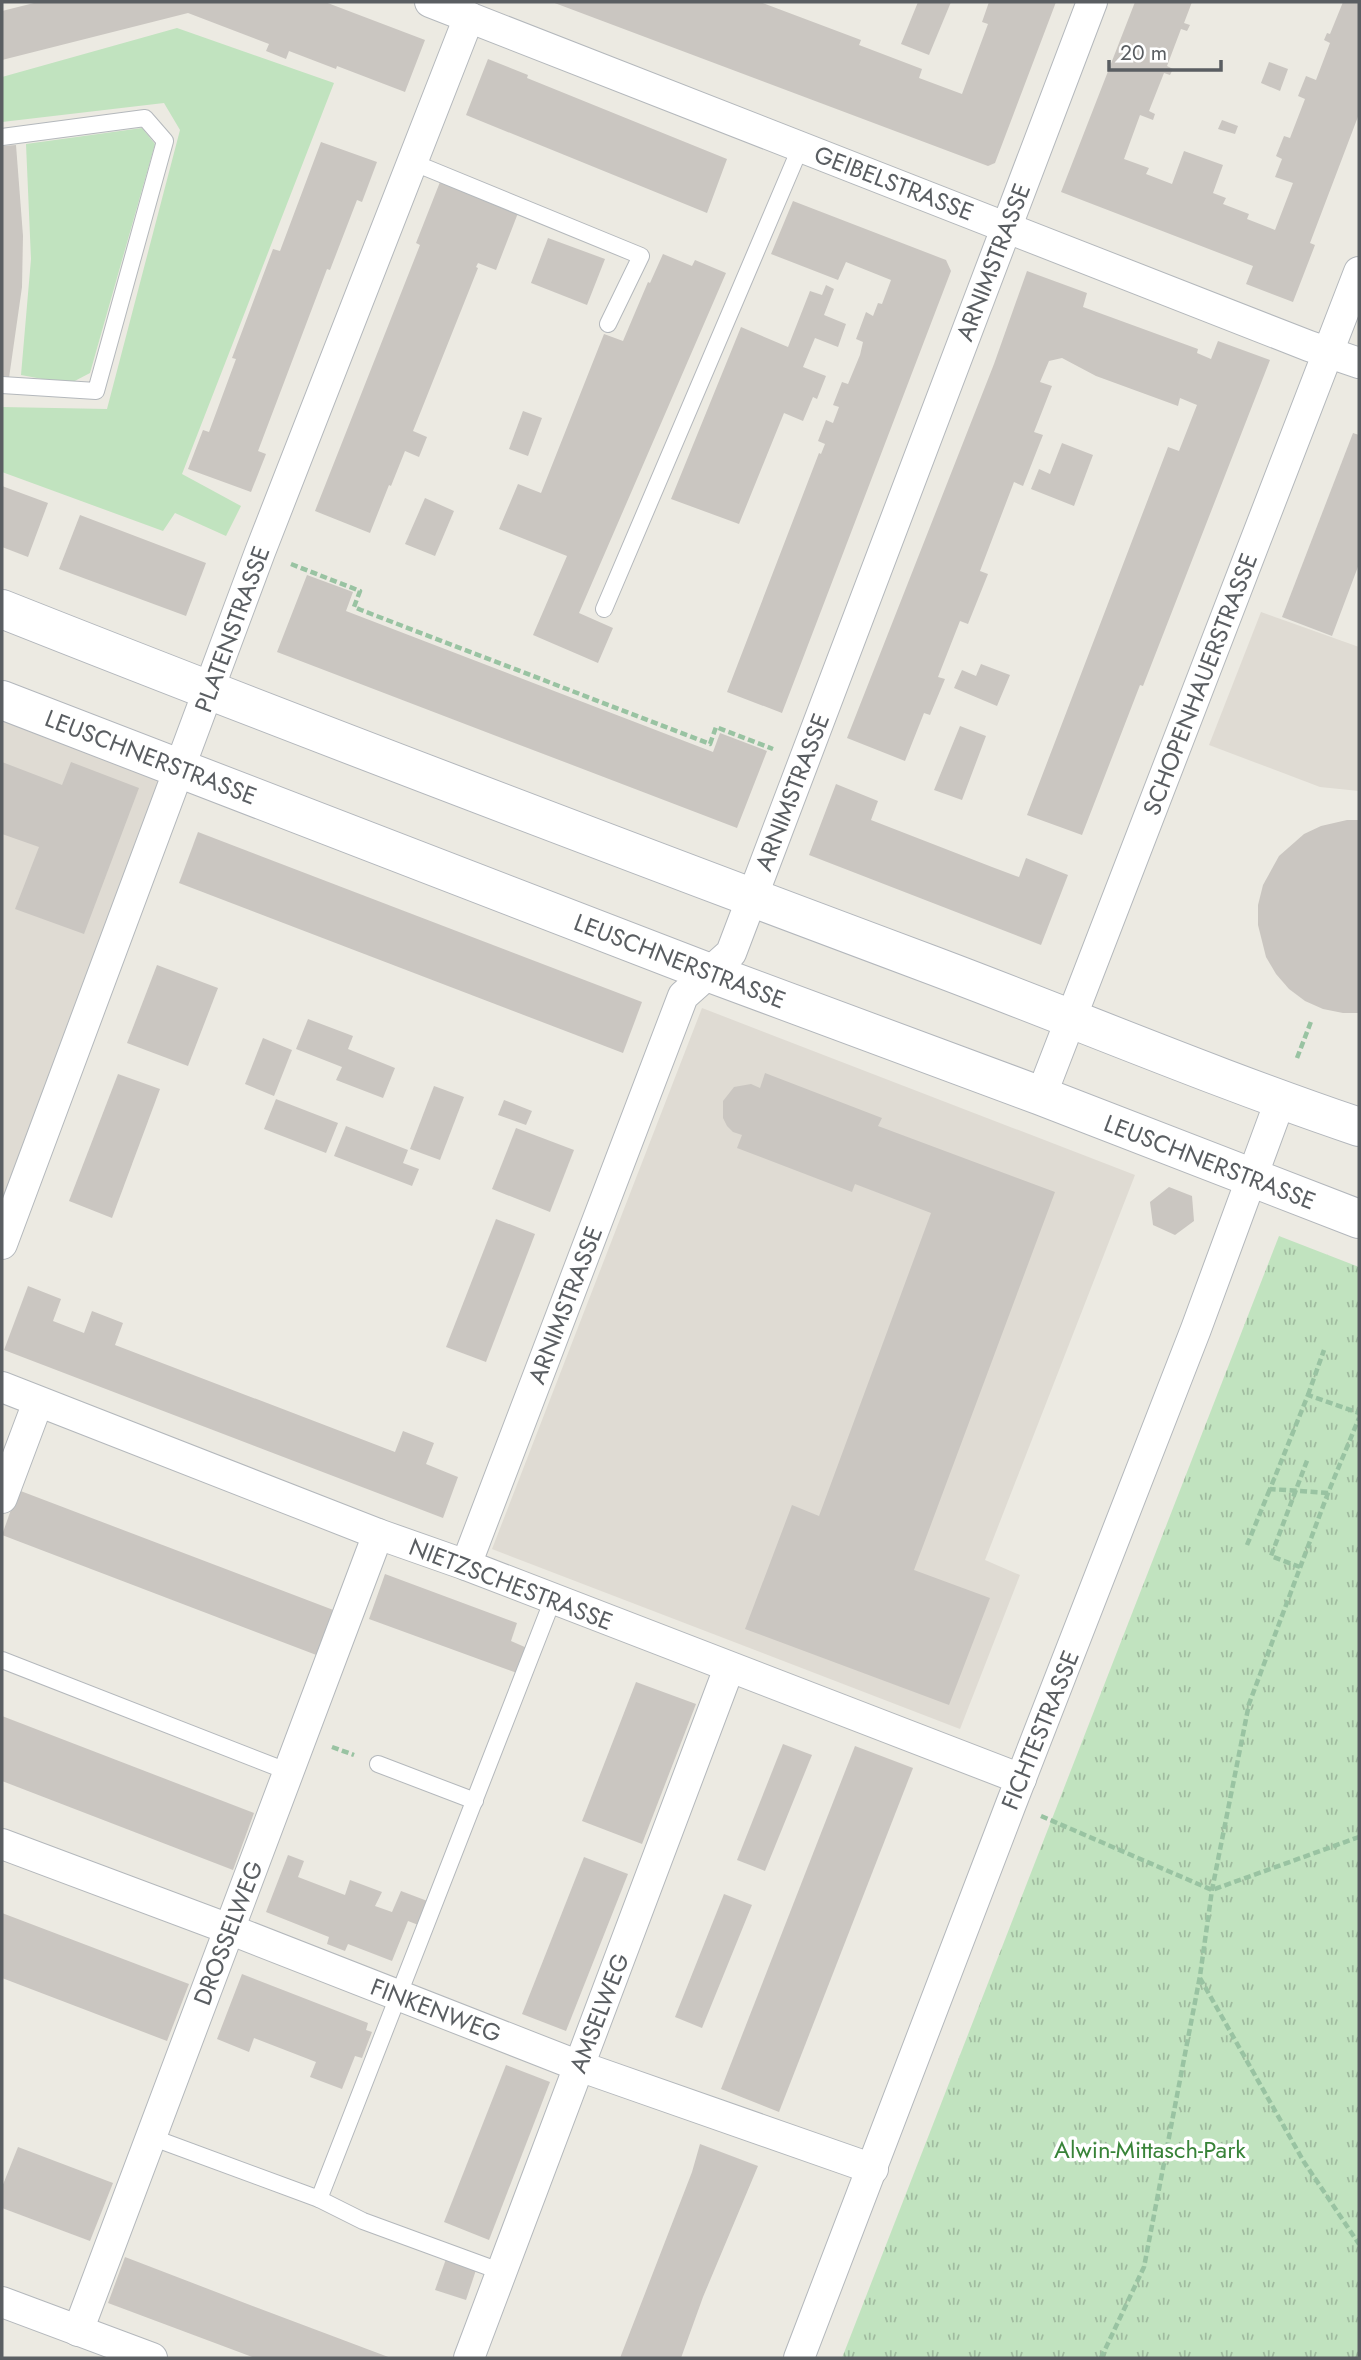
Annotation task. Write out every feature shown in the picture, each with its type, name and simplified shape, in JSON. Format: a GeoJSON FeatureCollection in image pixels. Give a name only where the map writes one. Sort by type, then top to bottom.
{"type":"FeatureCollection","features":[{"type":"Feature","properties":{"kind":"street","name":"GEIBELSTRASSE"},"geometry":{"type":"LineString","coordinates":[[430,2],[1359,363]]}},
{"type":"Feature","properties":{"kind":"street","name":"ARNIMSTRASSE"},"geometry":{"type":"LineString","coordinates":[[466,1565],[683,996],[731,953],[1092,2]]}},
{"type":"Feature","properties":{"kind":"street","name":"PLATENSTRASSE"},"geometry":{"type":"LineString","coordinates":[[2,1244],[260,552],[469,17]]}},
{"type":"Feature","properties":{"kind":"street","name":"SCHOPENHAUERSTRASSE"},"geometry":{"type":"LineString","coordinates":[[1041,1096],[1359,272]]}},
{"type":"Feature","properties":{"kind":"street"},"geometry":{"type":"LineString","coordinates":[[2,609],[209,691],[1070,1017],[1280,1101],[1359,1127]]}},
{"type":"Feature","properties":{"kind":"street","name":"LEUSCHNERSTRASSE"},"geometry":{"type":"LineString","coordinates":[[2,700],[1359,1219]]}},
{"type":"Feature","properties":{"kind":"street","name":"FICHTESTRASSE"},"geometry":{"type":"LineString","coordinates":[[799,2358],[1196,1329],[1280,1101]]}},
{"type":"Feature","properties":{"kind":"street","name":"NIETZSCHESTRASSE"},"geometry":{"type":"LineString","coordinates":[[2,1387],[729,1668],[1016,1791]]}},
{"type":"Feature","properties":{"kind":"street"},"geometry":{"type":"LineString","coordinates":[[2,1498],[38,1402]]}},
{"type":"Feature","properties":{"kind":"street","name":"DROSSELWEG"},"geometry":{"type":"LineString","coordinates":[[78,2331],[378,1534]]}},
{"type":"Feature","properties":{"kind":"street","name":"AMSELWEG"},"geometry":{"type":"LineString","coordinates":[[469,2358],[729,1668]]}},
{"type":"Feature","properties":{"kind":"street","name":"FINKENWEG"},"geometry":{"type":"LineString","coordinates":[[2,1844],[229,1929],[579,2066],[873,2169]]}},
{"type":"Feature","properties":{"kind":"street"},"geometry":{"type":"LineString","coordinates":[[2,2302],[152,2358]]}},
{"type":"Feature","properties":{"kind":"lane"},"geometry":{"type":"LineString","coordinates":[[2,136],[145,118],[165,141],[96,391],[2,385]]}},
{"type":"Feature","properties":{"kind":"lane"},"geometry":{"type":"LineString","coordinates":[[604,609],[800,146]]}},
{"type":"Feature","properties":{"kind":"lane"},"geometry":{"type":"LineString","coordinates":[[412,162],[641,256],[608,324]]}},
{"type":"Feature","properties":{"kind":"lane"},"geometry":{"type":"LineString","coordinates":[[319,2199],[553,1599]]}},
{"type":"Feature","properties":{"kind":"lane"},"geometry":{"type":"LineString","coordinates":[[2,1660],[289,1773]]}},
{"type":"Feature","properties":{"kind":"lane"},"geometry":{"type":"LineString","coordinates":[[378,1764],[475,1801]]}},
{"type":"Feature","properties":{"kind":"lane"},"geometry":{"type":"LineString","coordinates":[[151,2137],[319,2199],[363,2221],[502,2272]]}},
{"type":"Feature","properties":{"kind":"path"},"geometry":{"type":"LineString","coordinates":[[260,552],[360,591],[354,607],[361,610],[710,744],[716,727],[803,761]]}},
{"type":"Feature","properties":{"kind":"path"},"geometry":{"type":"LineString","coordinates":[[1297,1058],[1312,1019]]}},
{"type":"Feature","properties":{"kind":"path"},"geometry":{"type":"LineString","coordinates":[[1247,1545],[1324,1350]]}},
{"type":"Feature","properties":{"kind":"path"},"geometry":{"type":"LineString","coordinates":[[1308,1395],[1359,1413]]}},
{"type":"Feature","properties":{"kind":"path"},"geometry":{"type":"LineString","coordinates":[[1101,2358],[1144,2267],[1200,1976],[1212,1890],[1249,1704],[1359,1418]]}},
{"type":"Feature","properties":{"kind":"path"},"geometry":{"type":"LineString","coordinates":[[1300,1567],[1271,1556],[1308,1458]]}},
{"type":"Feature","properties":{"kind":"path"},"geometry":{"type":"LineString","coordinates":[[1270,1489],[1328,1493]]}},
{"type":"Feature","properties":{"kind":"path"},"geometry":{"type":"LineString","coordinates":[[302,1736],[378,1764]]}},
{"type":"Feature","properties":{"kind":"path"},"geometry":{"type":"LineString","coordinates":[[1016,1791],[1212,1890],[1359,1838]]}},
{"type":"Feature","properties":{"kind":"path"},"geometry":{"type":"LineString","coordinates":[[1200,1976],[1304,2162],[1359,2244]]}},
{"type":"Feature","properties":{"kind":"shaded area"},"geometry":{"type":"Polygon","coordinates":[[[1261,612],[1359,647],[1359,791],[1320,787],[1209,745],[1261,612]]]}},
{"type":"Feature","properties":{"kind":"shaded area"},"geometry":{"type":"Polygon","coordinates":[[[2,704],[164,766],[2,1211],[2,704]]]}},
{"type":"Feature","properties":{"kind":"shaded area"},"geometry":{"type":"Polygon","coordinates":[[[702,1008],[1135,1175],[985,1560],[1020,1575],[960,1729],[492,1549],[702,1008]]]}},
{"type":"Feature","properties":{"kind":"green space"},"geometry":{"type":"Polygon","coordinates":[[[177,28],[334,83],[182,474],[241,506],[226,536],[175,513],[163,531],[2,472],[2,407],[107,409],[180,130],[164,103],[2,122],[2,77],[177,28]]]}},
{"type":"Feature","properties":{"kind":"green space"},"geometry":{"type":"Polygon","coordinates":[[[142,128],[155,144],[90,373],[69,384],[21,375],[31,259],[26,144],[142,128]]]}},
{"type":"Feature","properties":{"kind":"green space","name":"Alwin-Mittasch-Park"},"geometry":{"type":"Polygon","coordinates":[[[1279,1236],[1359,1267],[1359,2358],[842,2358],[1279,1236]]]}},
{"type":"Feature","properties":{"kind":"building"},"geometry":{"type":"Polygon","coordinates":[[[38,2],[325,2],[425,40],[405,92],[289,51],[286,59],[266,51],[269,44],[188,13],[2,60],[2,11],[38,2]]]}},
{"type":"Feature","properties":{"kind":"building"},"geometry":{"type":"Polygon","coordinates":[[[552,2],[760,2],[861,40],[859,45],[922,69],[919,78],[962,94],[988,24],[982,22],[989,2],[1056,2],[995,163],[988,166],[552,2]]]}},
{"type":"Feature","properties":{"kind":"building"},"geometry":{"type":"Polygon","coordinates":[[[918,2],[951,2],[929,55],[901,44],[918,2]]]}},
{"type":"Feature","properties":{"kind":"building"},"geometry":{"type":"Polygon","coordinates":[[[1135,2],[1192,2],[1184,23],[1190,25],[1187,31],[1181,29],[1167,66],[1173,69],[1170,75],[1164,73],[1149,111],[1155,114],[1153,120],[1140,115],[1124,159],[1149,168],[1146,174],[1172,184],[1184,151],[1223,165],[1213,193],[1226,198],[1223,204],[1249,214],[1247,219],[1275,230],[1293,183],[1275,177],[1282,159],[1276,156],[1284,136],[1290,138],[1305,99],[1298,96],[1306,76],[1316,80],[1330,43],[1324,40],[1327,33],[1330,34],[1343,2],[1359,2],[1359,114],[1310,243],[1315,245],[1293,302],[1246,284],[1253,266],[1061,192],[1135,2]]]}},
{"type":"Feature","properties":{"kind":"building"},"geometry":{"type":"Polygon","coordinates":[[[488,59],[528,75],[527,78],[727,159],[707,213],[466,115],[488,59]]]}},
{"type":"Feature","properties":{"kind":"building"},"geometry":{"type":"Polygon","coordinates":[[[1269,62],[1288,69],[1280,91],[1261,83],[1269,62]]]}},
{"type":"Feature","properties":{"kind":"building"},"geometry":{"type":"Polygon","coordinates":[[[1222,120],[1238,126],[1235,134],[1218,129],[1222,120]]]}},
{"type":"Feature","properties":{"kind":"building"},"geometry":{"type":"Polygon","coordinates":[[[321,142],[377,162],[362,202],[357,200],[330,270],[327,269],[258,451],[266,454],[251,492],[188,469],[203,430],[209,432],[236,359],[232,358],[273,249],[280,251],[321,142]]]}},
{"type":"Feature","properties":{"kind":"building"},"geometry":{"type":"Polygon","coordinates":[[[16,145],[23,236],[22,287],[9,378],[2,377],[2,146],[16,145]]]}},
{"type":"Feature","properties":{"kind":"building"},"geometry":{"type":"Polygon","coordinates":[[[440,182],[518,213],[496,270],[478,263],[476,267],[478,268],[413,431],[427,437],[419,457],[405,451],[370,533],[315,511],[420,245],[416,243],[440,182]]]}},
{"type":"Feature","properties":{"kind":"building"},"geometry":{"type":"Polygon","coordinates":[[[793,201],[946,260],[951,271],[782,713],[727,692],[819,453],[821,454],[825,444],[818,441],[826,420],[833,423],[839,407],[833,405],[842,382],[848,384],[860,355],[863,342],[856,339],[866,312],[873,316],[878,303],[882,304],[891,280],[846,262],[838,280],[771,254],[793,201]]]}},
{"type":"Feature","properties":{"kind":"building"},"geometry":{"type":"Polygon","coordinates":[[[548,238],[605,259],[587,305],[531,283],[548,238]]]}},
{"type":"Feature","properties":{"kind":"building"},"geometry":{"type":"Polygon","coordinates":[[[663,254],[692,266],[695,260],[726,273],[579,613],[613,628],[598,663],[533,635],[567,556],[499,529],[518,484],[541,493],[604,334],[623,341],[663,254]]]}},
{"type":"Feature","properties":{"kind":"building"},"geometry":{"type":"Polygon","coordinates":[[[1027,271],[1087,293],[1083,307],[1198,349],[1197,353],[1211,359],[1218,341],[1270,360],[1082,835],[1027,815],[1168,447],[1179,451],[1197,405],[1180,398],[1178,406],[1096,376],[1062,358],[1049,361],[1040,382],[1052,386],[1034,432],[1043,435],[1023,486],[1014,482],[980,571],[988,574],[968,624],[960,621],[938,677],[945,679],[930,715],[924,713],[905,761],[847,738],[994,364],[1027,271]]]}},
{"type":"Feature","properties":{"kind":"building"},"geometry":{"type":"Polygon","coordinates":[[[826,285],[834,289],[824,315],[846,324],[838,347],[815,338],[803,367],[826,376],[817,399],[813,397],[803,421],[784,413],[739,524],[671,499],[741,327],[788,347],[810,291],[822,295],[826,285]]]}},
{"type":"Feature","properties":{"kind":"building"},"geometry":{"type":"Polygon","coordinates":[[[523,411],[542,418],[528,456],[509,449],[523,411]]]}},
{"type":"Feature","properties":{"kind":"building"},"geometry":{"type":"Polygon","coordinates":[[[1353,433],[1359,435],[1359,564],[1332,636],[1282,617],[1353,433]]]}},
{"type":"Feature","properties":{"kind":"building"},"geometry":{"type":"Polygon","coordinates":[[[1062,443],[1093,455],[1074,506],[1031,489],[1039,469],[1050,474],[1062,443]]]}},
{"type":"Feature","properties":{"kind":"building"},"geometry":{"type":"Polygon","coordinates":[[[2,486],[48,503],[28,557],[2,547],[2,486]]]}},
{"type":"Feature","properties":{"kind":"building"},"geometry":{"type":"Polygon","coordinates":[[[425,498],[454,511],[435,556],[405,544],[425,498]]]}},
{"type":"Feature","properties":{"kind":"building"},"geometry":{"type":"Polygon","coordinates":[[[80,515],[206,563],[186,616],[59,569],[80,515]]]}},
{"type":"Feature","properties":{"kind":"building"},"geometry":{"type":"Polygon","coordinates":[[[307,575],[353,592],[346,611],[713,752],[720,733],[767,751],[737,828],[277,652],[307,575]]]}},
{"type":"Feature","properties":{"kind":"building"},"geometry":{"type":"Polygon","coordinates":[[[981,664],[1010,675],[997,706],[954,688],[962,670],[976,676],[981,664]]]}},
{"type":"Feature","properties":{"kind":"building"},"geometry":{"type":"Polygon","coordinates":[[[960,726],[986,736],[962,800],[934,790],[960,726]]]}},
{"type":"Feature","properties":{"kind":"building"},"geometry":{"type":"Polygon","coordinates":[[[2,762],[62,785],[71,762],[139,788],[84,934],[15,909],[39,847],[2,834],[2,762]]]}},
{"type":"Feature","properties":{"kind":"building"},"geometry":{"type":"Polygon","coordinates":[[[836,784],[878,801],[871,820],[1019,877],[1026,858],[1068,875],[1041,945],[809,855],[836,784]]]}},
{"type":"Feature","properties":{"kind":"building"},"geometry":{"type":"Polygon","coordinates":[[[1359,820],[1359,1013],[1323,1009],[1305,1001],[1289,989],[1266,957],[1258,925],[1258,905],[1263,885],[1279,856],[1304,834],[1321,826],[1359,820]]]}},
{"type":"Feature","properties":{"kind":"building"},"geometry":{"type":"Polygon","coordinates":[[[198,832],[642,1002],[623,1053],[179,883],[198,832]]]}},
{"type":"Feature","properties":{"kind":"building"},"geometry":{"type":"Polygon","coordinates":[[[157,965],[218,988],[188,1066],[127,1043],[157,965]]]}},
{"type":"Feature","properties":{"kind":"building"},"geometry":{"type":"Polygon","coordinates":[[[308,1019],[353,1036],[348,1049],[395,1068],[383,1098],[336,1080],[342,1067],[296,1049],[308,1019]]]}},
{"type":"Feature","properties":{"kind":"building"},"geometry":{"type":"Polygon","coordinates":[[[263,1038],[292,1050],[274,1096],[245,1084],[263,1038]]]}},
{"type":"Feature","properties":{"kind":"building"},"geometry":{"type":"Polygon","coordinates":[[[765,1073],[882,1118],[878,1126],[1055,1192],[914,1570],[990,1598],[949,1705],[745,1629],[792,1505],[819,1516],[931,1213],[855,1184],[852,1192],[737,1148],[742,1135],[727,1126],[723,1118],[723,1101],[734,1087],[751,1084],[760,1088],[765,1073]]]}},
{"type":"Feature","properties":{"kind":"building"},"geometry":{"type":"Polygon","coordinates":[[[118,1074],[160,1089],[112,1218],[69,1201],[118,1074]]]}},
{"type":"Feature","properties":{"kind":"building"},"geometry":{"type":"Polygon","coordinates":[[[434,1086],[464,1097],[440,1160],[410,1149],[434,1086]]]}},
{"type":"Feature","properties":{"kind":"building"},"geometry":{"type":"Polygon","coordinates":[[[276,1099],[338,1123],[326,1153],[264,1129],[276,1099]]]}},
{"type":"Feature","properties":{"kind":"building"},"geometry":{"type":"Polygon","coordinates":[[[504,1100],[532,1111],[526,1125],[498,1115],[504,1100]]]}},
{"type":"Feature","properties":{"kind":"building"},"geometry":{"type":"Polygon","coordinates":[[[346,1126],[408,1150],[403,1163],[419,1169],[412,1186],[334,1156],[346,1126]]]}},
{"type":"Feature","properties":{"kind":"building"},"geometry":{"type":"Polygon","coordinates":[[[516,1128],[574,1150],[550,1212],[492,1189],[516,1128]]]}},
{"type":"Feature","properties":{"kind":"building"},"geometry":{"type":"Polygon","coordinates":[[[1169,1187],[1192,1196],[1194,1221],[1175,1235],[1153,1225],[1150,1202],[1169,1187]]]}},
{"type":"Feature","properties":{"kind":"building"},"geometry":{"type":"Polygon","coordinates":[[[496,1219],[535,1234],[486,1362],[446,1347],[496,1219]]]}},
{"type":"Feature","properties":{"kind":"building"},"geometry":{"type":"Polygon","coordinates":[[[28,1286],[61,1299],[53,1321],[84,1333],[92,1311],[123,1323],[115,1345],[395,1452],[403,1431],[434,1443],[426,1464],[458,1477],[443,1518],[4,1350],[28,1286]]]}},
{"type":"Feature","properties":{"kind":"building"},"geometry":{"type":"Polygon","coordinates":[[[18,1490],[336,1611],[319,1656],[2,1535],[18,1490]]]}},
{"type":"Feature","properties":{"kind":"building"},"geometry":{"type":"Polygon","coordinates":[[[385,1574],[517,1623],[511,1641],[527,1648],[517,1673],[369,1619],[385,1574]]]}},
{"type":"Feature","properties":{"kind":"building"},"geometry":{"type":"Polygon","coordinates":[[[636,1682],[696,1704],[642,1844],[582,1821],[636,1682]]]}},
{"type":"Feature","properties":{"kind":"building"},"geometry":{"type":"Polygon","coordinates":[[[2,1716],[254,1813],[233,1870],[2,1781],[2,1716]]]}},
{"type":"Feature","properties":{"kind":"building"},"geometry":{"type":"Polygon","coordinates":[[[783,1744],[812,1755],[765,1871],[737,1860],[783,1744]]]}},
{"type":"Feature","properties":{"kind":"building"},"geometry":{"type":"Polygon","coordinates":[[[855,1746],[913,1768],[779,2112],[721,2089],[855,1746]]]}},
{"type":"Feature","properties":{"kind":"building"},"geometry":{"type":"Polygon","coordinates":[[[288,1855],[304,1861],[298,1877],[345,1895],[350,1880],[382,1892],[375,1906],[392,1912],[401,1891],[430,1902],[421,1926],[408,1921],[392,1961],[348,1944],[345,1951],[327,1944],[329,1937],[266,1912],[288,1855]]]}},
{"type":"Feature","properties":{"kind":"building"},"geometry":{"type":"Polygon","coordinates":[[[584,1857],[628,1874],[566,2031],[522,2014],[584,1857]]]}},
{"type":"Feature","properties":{"kind":"building"},"geometry":{"type":"Polygon","coordinates":[[[724,1894],[752,1905],[702,2028],[675,2017],[724,1894]]]}},
{"type":"Feature","properties":{"kind":"building"},"geometry":{"type":"Polygon","coordinates":[[[2,1913],[189,1984],[167,2041],[2,1978],[2,1913]]]}},
{"type":"Feature","properties":{"kind":"building"},"geometry":{"type":"Polygon","coordinates":[[[242,1974],[368,2023],[366,2030],[372,2032],[362,2058],[355,2056],[342,2089],[310,2077],[316,2062],[254,2038],[249,2052],[217,2039],[242,1974]]]}},
{"type":"Feature","properties":{"kind":"building"},"geometry":{"type":"Polygon","coordinates":[[[506,2065],[550,2082],[489,2240],[444,2222],[506,2065]]]}},
{"type":"Feature","properties":{"kind":"building"},"geometry":{"type":"Polygon","coordinates":[[[700,2144],[758,2166],[703,2297],[681,2358],[620,2358],[692,2172],[700,2144]]]}},
{"type":"Feature","properties":{"kind":"building"},"geometry":{"type":"Polygon","coordinates":[[[18,2147],[113,2183],[90,2241],[2,2208],[2,2187],[18,2147]]]}},
{"type":"Feature","properties":{"kind":"building"},"geometry":{"type":"Polygon","coordinates":[[[125,2257],[391,2358],[255,2358],[108,2303],[125,2257]]]}},
{"type":"Feature","properties":{"kind":"building"},"geometry":{"type":"Polygon","coordinates":[[[446,2259],[476,2270],[466,2300],[435,2290],[446,2259]]]}}]}
